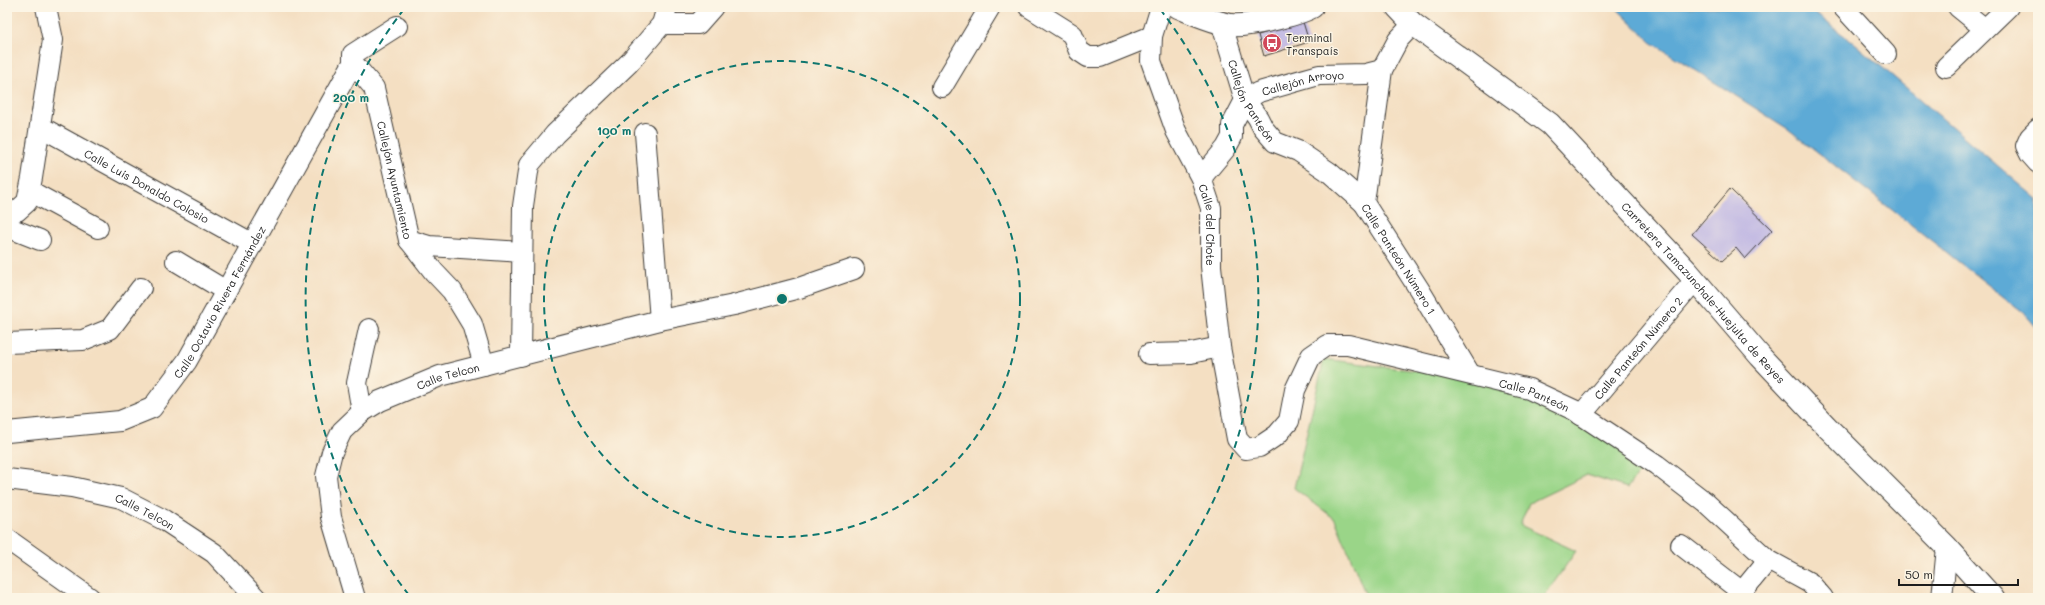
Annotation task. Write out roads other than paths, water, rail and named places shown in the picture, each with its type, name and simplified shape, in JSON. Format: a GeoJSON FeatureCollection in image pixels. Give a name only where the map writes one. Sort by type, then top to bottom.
{"type":"FeatureCollection","features":[{"type":"Feature","properties":{"kind":"main road"},"geometry":{"type":"LineString","coordinates":[[1178,7],[1204,18],[1232,25],[1269,20],[1301,12],[1312,7]]}},
{"type":"Feature","properties":{"kind":"main road","name":"Carretera Tamazunchale-Huejulta de Reyes"},"geometry":{"type":"LineString","coordinates":[[1398,7],[1413,24],[1550,124],[1695,280],[1760,356],[1826,426],[1947,548],[1993,598]]}},
{"type":"Feature","properties":{"kind":"street"},"geometry":{"type":"LineString","coordinates":[[7,214],[17,211],[27,202],[30,191],[41,127],[45,87],[53,40],[46,7]]}},
{"type":"Feature","properties":{"kind":"street"},"geometry":{"type":"LineString","coordinates":[[521,356],[523,206],[529,165],[555,134],[628,63],[665,16],[698,24],[713,7]]}},
{"type":"Feature","properties":{"kind":"street"},"geometry":{"type":"LineString","coordinates":[[942,87],[990,7]]}},
{"type":"Feature","properties":{"kind":"street","name":"Calle del Chote"},"geometry":{"type":"LineString","coordinates":[[1162,7],[1152,36],[1151,61],[1176,131],[1201,178],[1211,208],[1211,266],[1220,347],[1237,439],[1246,449]]}},
{"type":"Feature","properties":{"kind":"street"},"geometry":{"type":"LineString","coordinates":[[1844,7],[1886,54]]}},
{"type":"Feature","properties":{"kind":"street"},"geometry":{"type":"LineString","coordinates":[[1958,7],[1985,29]]}},
{"type":"Feature","properties":{"kind":"street"},"geometry":{"type":"LineString","coordinates":[[1946,67],[2008,7]]}},
{"type":"Feature","properties":{"kind":"street"},"geometry":{"type":"LineString","coordinates":[[1031,8],[1072,34],[1079,51],[1088,57],[1100,57],[1152,36]]}},
{"type":"Feature","properties":{"kind":"street","name":"Callejón Panteón"},"geometry":{"type":"LineString","coordinates":[[1221,22],[1245,100],[1258,118],[1263,128],[1276,142],[1298,151],[1329,172],[1364,203]]}},
{"type":"Feature","properties":{"kind":"street","name":"Calle Panteón Número 1"},"geometry":{"type":"LineString","coordinates":[[1413,24],[1398,40],[1382,70],[1364,203],[1419,289],[1470,374]]}},
{"type":"Feature","properties":{"kind":"street","name":"Calle Octavio Rivera Fernández"},"geometry":{"type":"LineString","coordinates":[[7,432],[120,421],[152,408],[188,361],[354,63],[353,54],[398,26]]}},
{"type":"Feature","properties":{"kind":"street","name":"Callejón Ayuntamiento"},"geometry":{"type":"LineString","coordinates":[[354,63],[374,88],[409,240],[429,246],[522,252]]}},
{"type":"Feature","properties":{"kind":"street","name":"Callejón Arroyo"},"geometry":{"type":"LineString","coordinates":[[1245,100],[1259,92],[1319,75],[1366,74],[1382,70]]}},
{"type":"Feature","properties":{"kind":"street"},"geometry":{"type":"LineString","coordinates":[[1201,178],[1232,137],[1232,125],[1245,100]]}},
{"type":"Feature","properties":{"kind":"street","name":"Calle Luis Donaldo Colosio"},"geometry":{"type":"LineString","coordinates":[[41,127],[253,244]]}},
{"type":"Feature","properties":{"kind":"street"},"geometry":{"type":"LineString","coordinates":[[2038,129],[2030,137],[2026,146],[2030,154],[2038,163]]}},
{"type":"Feature","properties":{"kind":"street"},"geometry":{"type":"LineString","coordinates":[[645,132],[660,320]]}},
{"type":"Feature","properties":{"kind":"street"},"geometry":{"type":"LineString","coordinates":[[30,191],[98,228]]}},
{"type":"Feature","properties":{"kind":"street"},"geometry":{"type":"LineString","coordinates":[[7,227],[40,240]]}},
{"type":"Feature","properties":{"kind":"street"},"geometry":{"type":"LineString","coordinates":[[409,240],[434,272],[452,291],[472,324],[484,365]]}},
{"type":"Feature","properties":{"kind":"street"},"geometry":{"type":"LineString","coordinates":[[176,261],[226,291]]}},
{"type":"Feature","properties":{"kind":"street","name":"Calle Telcon"},"geometry":{"type":"LineString","coordinates":[[355,598],[331,517],[326,476],[332,452],[342,431],[362,412],[380,401],[440,376],[660,320],[734,305],[799,288],[854,269]]}},
{"type":"Feature","properties":{"kind":"street","name":"Calle Panteón Número 2"},"geometry":{"type":"LineString","coordinates":[[1581,415],[1695,280]]}},
{"type":"Feature","properties":{"kind":"street"},"geometry":{"type":"LineString","coordinates":[[7,343],[83,340],[90,338],[110,329],[141,288]]}},
{"type":"Feature","properties":{"kind":"street"},"geometry":{"type":"LineString","coordinates":[[362,412],[357,383],[369,329]]}},
{"type":"Feature","properties":{"kind":"street","name":"Calle Panteón"},"geometry":{"type":"LineString","coordinates":[[1246,449],[1259,447],[1278,436],[1289,421],[1295,390],[1311,356],[1327,345],[1348,345],[1529,389],[1581,415],[1651,461],[1705,502],[1768,560],[1810,583],[1823,598]]}},
{"type":"Feature","properties":{"kind":"street"},"geometry":{"type":"LineString","coordinates":[[1149,354],[1191,353],[1220,347]]}},
{"type":"Feature","properties":{"kind":"street","name":"Calle Telcon"},"geometry":{"type":"LineString","coordinates":[[7,479],[72,488],[121,498],[164,520],[214,553],[256,598]]}},
{"type":"Feature","properties":{"kind":"street"},"geometry":{"type":"LineString","coordinates":[[7,539],[90,598]]}},
{"type":"Feature","properties":{"kind":"street"},"geometry":{"type":"LineString","coordinates":[[1681,544],[1739,595],[1768,560]]}},
{"type":"Feature","properties":{"kind":"street"},"geometry":{"type":"LineString","coordinates":[[1942,598],[1947,548]]}},
{"type":"Feature","properties":{"kind":"water"},"geometry":{"type":"Polygon","coordinates":[[[1615,7],[1807,7],[1855,44],[2038,200],[2038,329],[2023,312],[1788,129],[1651,42],[1615,7]]]}},
{"type":"Feature","properties":{"kind":"place","name":"Terminal Transpaís"},"geometry":{"type":"Point","coordinates":[1272,43]}}]}
